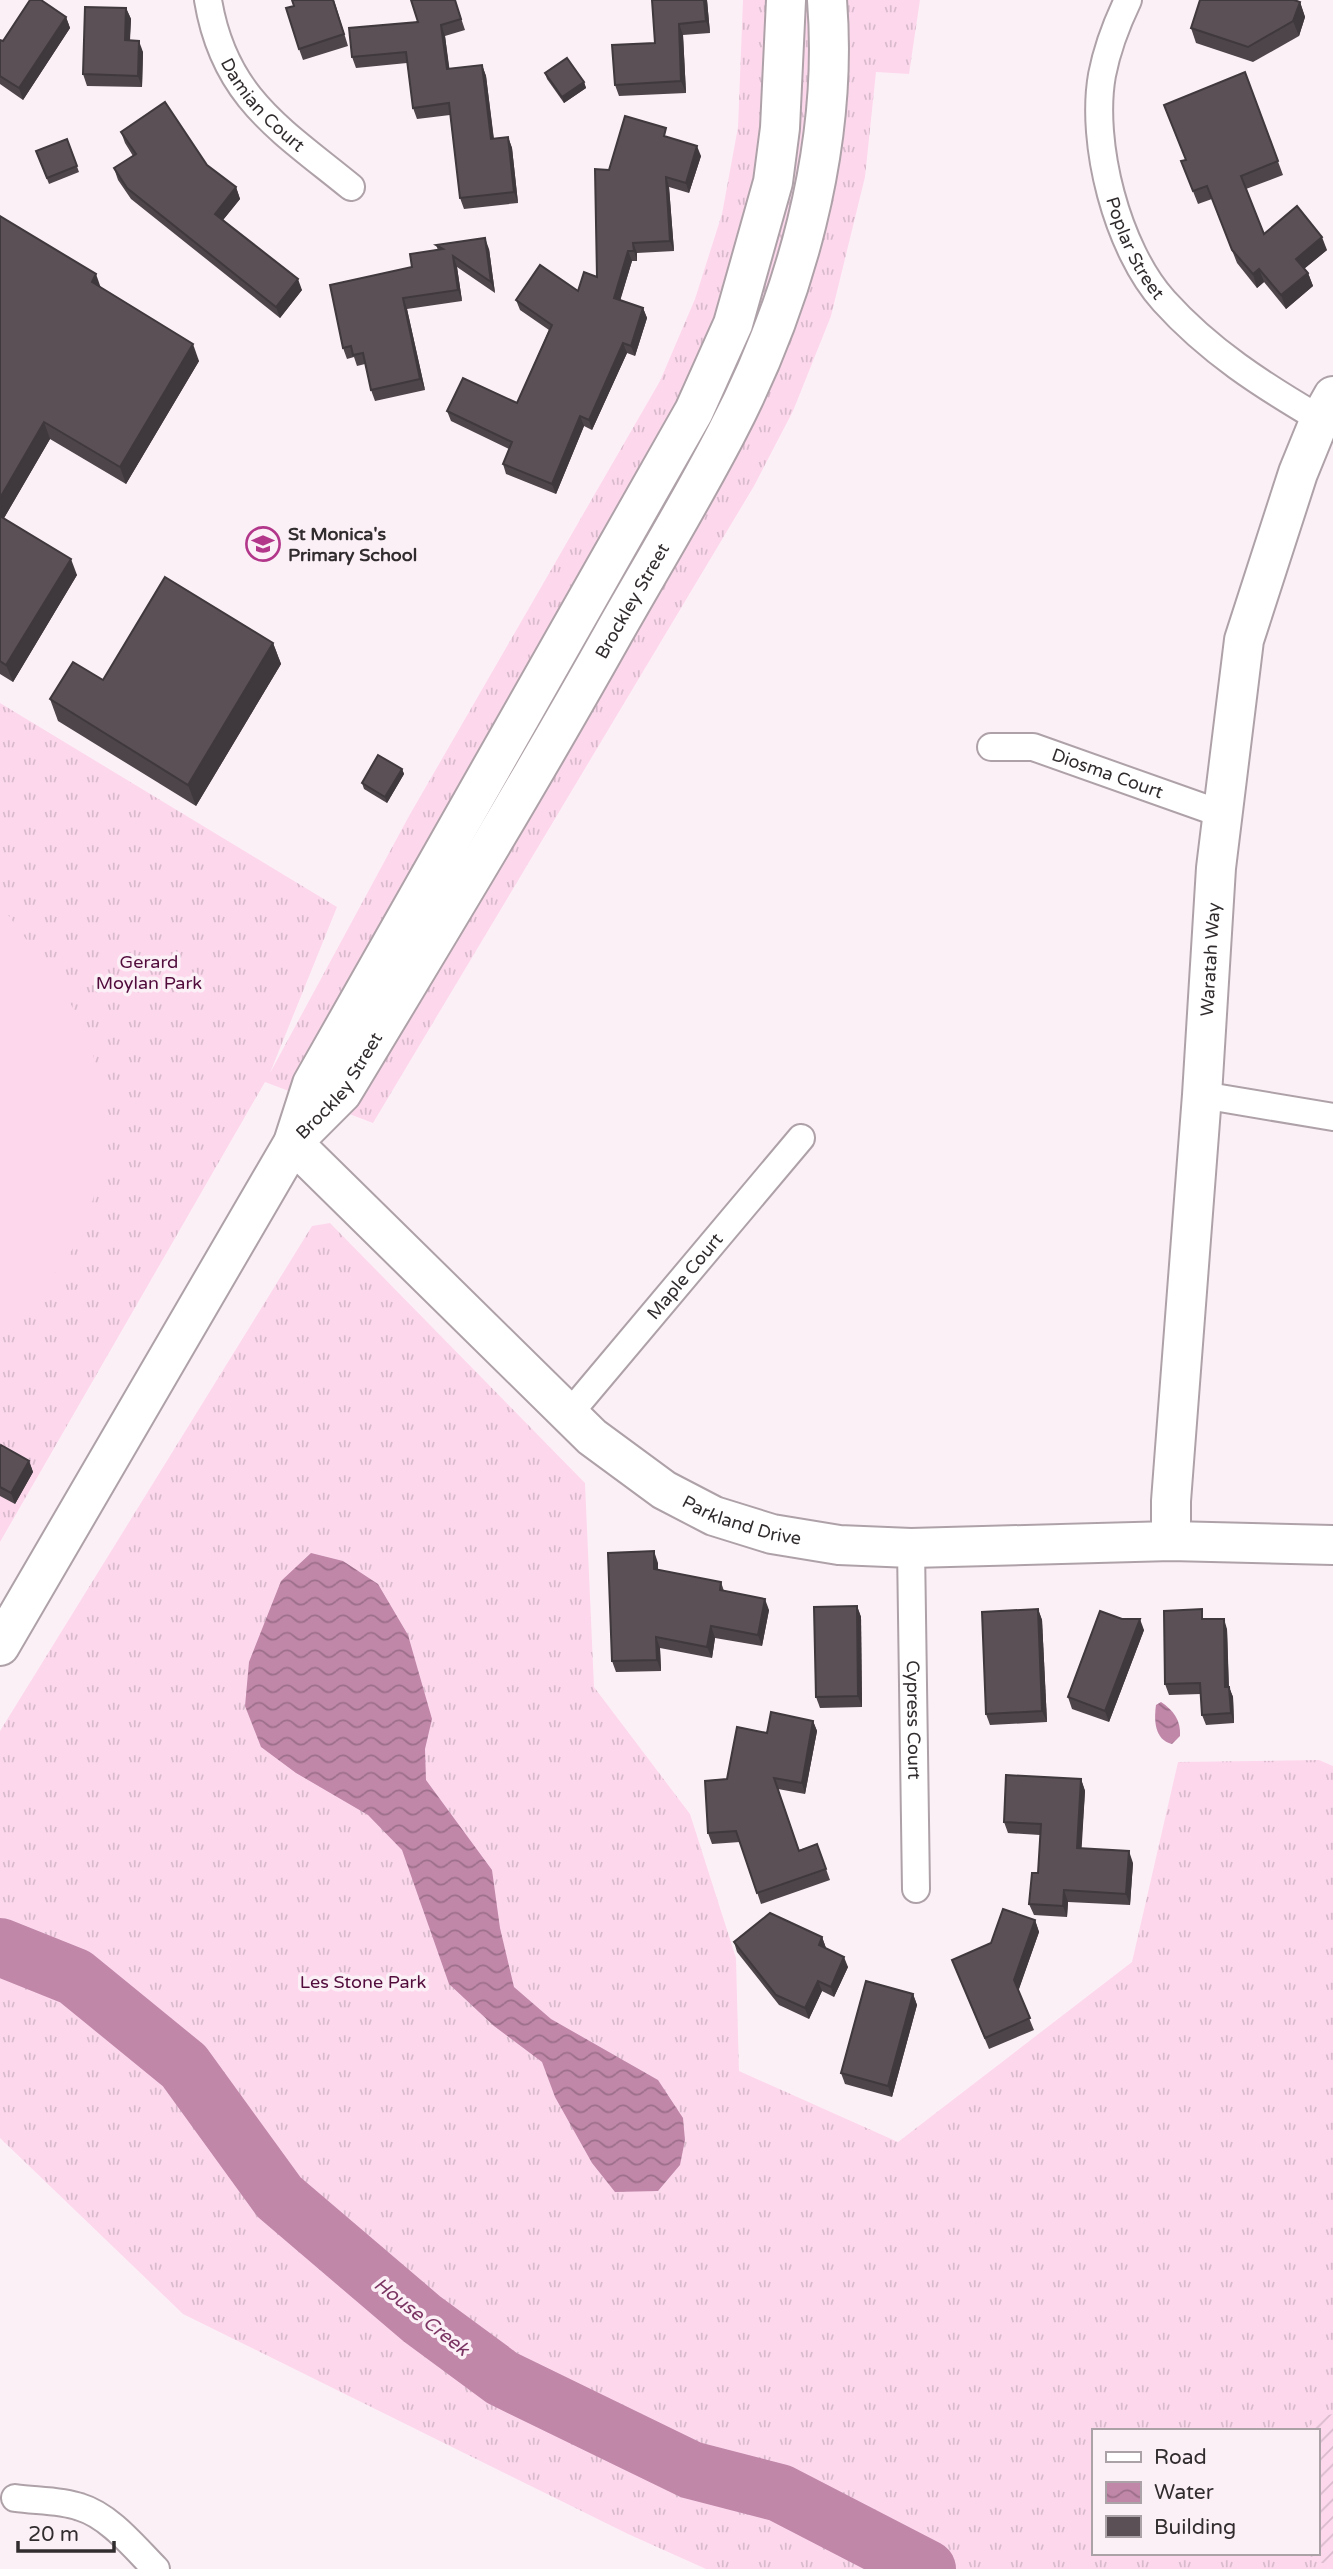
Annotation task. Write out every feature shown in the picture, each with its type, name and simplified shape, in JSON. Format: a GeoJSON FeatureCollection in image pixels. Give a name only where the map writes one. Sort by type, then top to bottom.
{"type":"FeatureCollection","features":[{"type":"Feature","properties":{"kind":"main road","name":"Brockley Street"},"geometry":{"type":"LineString","coordinates":[[0,1646],[293,1143],[313,1084],[694,411],[733,324],[773,182],[780,128],[786,0]]}},
{"type":"Feature","properties":{"kind":"main road","name":"Brockley Street"},"geometry":{"type":"LineString","coordinates":[[293,1143],[342,1093],[575,703],[726,434],[759,363],[787,291],[807,215],[823,131],[829,59],[827,0]]}},
{"type":"Feature","properties":{"kind":"main road","name":"Waratah Way"},"geometry":{"type":"LineString","coordinates":[[1171,1541],[1172,1488],[1202,1095],[1216,868],[1244,640],[1268,556],[1326,407]]}},
{"type":"Feature","properties":{"kind":"main road"},"geometry":{"type":"LineString","coordinates":[[540,684],[575,703]]}},
{"type":"Feature","properties":{"kind":"main road","name":"Parkland Drive"},"geometry":{"type":"LineString","coordinates":[[293,1143],[592,1437],[664,1490],[715,1516],[772,1534],[839,1545],[911,1548],[1171,1541],[1333,1545]]}},
{"type":"Feature","properties":{"kind":"street","name":"Damian Court"},"geometry":{"type":"LineString","coordinates":[[208,0],[213,32],[222,57],[254,104],[351,187]]}},
{"type":"Feature","properties":{"kind":"street","name":"Poplar Street"},"geometry":{"type":"LineString","coordinates":[[1128,0],[1113,32],[1102,78],[1101,107],[1103,156],[1112,198],[1128,245],[1161,298],[1200,338],[1244,374],[1326,407]]}},
{"type":"Feature","properties":{"kind":"street","name":"Diosma Court"},"geometry":{"type":"LineString","coordinates":[[991,747],[1033,747],[1222,814]]}},
{"type":"Feature","properties":{"kind":"street"},"geometry":{"type":"LineString","coordinates":[[1202,1095],[1333,1117]]}},
{"type":"Feature","properties":{"kind":"street","name":"Maple Court"},"geometry":{"type":"LineString","coordinates":[[569,1414],[801,1138]]}},
{"type":"Feature","properties":{"kind":"street","name":"Cypress Court"},"geometry":{"type":"LineString","coordinates":[[911,1548],[916,1889]]}},
{"type":"Feature","properties":{"kind":"street"},"geometry":{"type":"LineString","coordinates":[[15,2498],[80,2507],[92,2512],[125,2536],[156,2569]]}},
{"type":"Feature","properties":{"kind":"green space","name":"Gerard Moylan Park"},"geometry":{"type":"Polygon","coordinates":[[[743,0],[920,0],[909,74],[876,72],[865,177],[831,316],[793,411],[754,486],[373,1123],[265,1082],[0,1542],[0,703],[337,907],[270,1073],[409,816],[660,381],[695,299],[722,214],[738,127],[743,0]]]}},
{"type":"Feature","properties":{"kind":"green space"},"geometry":{"type":"Polygon","coordinates":[[[0,908],[9,916],[49,970],[83,1027],[98,1077],[103,1132],[96,1186],[80,1236],[54,1274],[0,1329],[0,908]]]}},
{"type":"Feature","properties":{"kind":"green space","name":"Les Stone Park"},"geometry":{"type":"Polygon","coordinates":[[[330,1223],[585,1483],[594,1687],[690,1814],[736,1958],[739,2071],[898,2142],[1132,1962],[1178,1762],[1319,1760],[1333,1766],[1333,2569],[706,2569],[628,2534],[183,2314],[0,2138],[0,1731],[312,1226],[330,1223]]]}},
{"type":"Feature","properties":{"kind":"green space"},"geometry":{"type":"Polygon","coordinates":[[[1333,2414],[1333,2565],[1322,2563],[1308,2555],[1319,2555],[1319,2429],[1307,2429],[1318,2417],[1333,2414]]]}},
{"type":"Feature","properties":{"kind":"water"},"geometry":{"type":"Polygon","coordinates":[[[311,1553],[343,1561],[378,1584],[408,1635],[432,1719],[425,1749],[426,1780],[492,1870],[500,1928],[514,1987],[551,2019],[658,2080],[683,2118],[685,2140],[680,2165],[658,2191],[615,2192],[592,2163],[555,2097],[542,2062],[494,2026],[449,1984],[402,1850],[368,1815],[296,1773],[261,1747],[245,1706],[249,1662],[281,1581],[311,1553]]]}},
{"type":"Feature","properties":{"kind":"water"},"geometry":{"type":"Polygon","coordinates":[[[1161,1702],[1178,1720],[1180,1736],[1172,1744],[1158,1734],[1156,1728],[1156,1705],[1161,1702]]]}},
{"type":"Feature","properties":{"kind":"building"},"geometry":{"type":"Polygon","coordinates":[[[30,0],[41,0],[66,17],[19,88],[0,76],[0,40],[3,41],[30,0]]]}},
{"type":"Feature","properties":{"kind":"building"},"geometry":{"type":"Polygon","coordinates":[[[292,0],[333,0],[344,34],[299,49],[286,8],[294,6],[292,0]]]}},
{"type":"Feature","properties":{"kind":"building"},"geometry":{"type":"Polygon","coordinates":[[[411,0],[455,0],[461,19],[441,25],[447,69],[482,65],[491,139],[508,137],[514,192],[460,198],[449,103],[413,108],[406,52],[352,57],[349,28],[418,22],[411,0]]]}},
{"type":"Feature","properties":{"kind":"building"},"geometry":{"type":"Polygon","coordinates":[[[652,0],[704,0],[706,21],[679,24],[681,81],[615,85],[612,45],[655,43],[652,0]]]}},
{"type":"Feature","properties":{"kind":"building"},"geometry":{"type":"Polygon","coordinates":[[[1200,0],[1300,2],[1293,21],[1248,47],[1191,28],[1200,0]]]}},
{"type":"Feature","properties":{"kind":"building"},"geometry":{"type":"Polygon","coordinates":[[[85,7],[126,8],[125,40],[139,41],[138,76],[83,74],[85,7]]]}},
{"type":"Feature","properties":{"kind":"building"},"geometry":{"type":"Polygon","coordinates":[[[567,58],[584,82],[562,97],[545,73],[567,58]]]}},
{"type":"Feature","properties":{"kind":"building"},"geometry":{"type":"Polygon","coordinates":[[[1245,72],[1278,161],[1241,176],[1264,234],[1297,206],[1322,237],[1296,259],[1308,273],[1281,295],[1259,269],[1253,274],[1232,250],[1207,186],[1193,191],[1181,161],[1186,160],[1164,105],[1245,72]]]}},
{"type":"Feature","properties":{"kind":"building"},"geometry":{"type":"Polygon","coordinates":[[[165,102],[207,165],[236,187],[215,214],[298,279],[276,307],[127,188],[114,168],[136,154],[121,132],[165,102]]]}},
{"type":"Feature","properties":{"kind":"building"},"geometry":{"type":"Polygon","coordinates":[[[625,116],[666,128],[664,136],[697,146],[686,183],[666,177],[670,241],[633,243],[634,251],[628,251],[614,298],[643,308],[631,346],[623,343],[589,420],[580,416],[552,484],[503,464],[512,442],[447,411],[463,378],[517,403],[552,325],[516,300],[540,265],[578,291],[584,272],[597,277],[595,169],[609,170],[625,116]]]}},
{"type":"Feature","properties":{"kind":"building"},"geometry":{"type":"Polygon","coordinates":[[[67,139],[77,166],[47,178],[36,151],[67,139]]]}},
{"type":"Feature","properties":{"kind":"building"},"geometry":{"type":"Polygon","coordinates":[[[0,216],[96,274],[92,282],[193,344],[120,467],[44,422],[0,498],[0,216]]]}},
{"type":"Feature","properties":{"kind":"building"},"geometry":{"type":"Polygon","coordinates":[[[485,238],[491,282],[453,256],[458,290],[403,298],[420,379],[371,390],[363,353],[353,355],[351,346],[343,348],[330,285],[412,267],[410,254],[443,249],[436,245],[485,238]]]}},
{"type":"Feature","properties":{"kind":"building"},"geometry":{"type":"Polygon","coordinates":[[[0,516],[71,559],[6,665],[0,661],[0,516]]]}},
{"type":"Feature","properties":{"kind":"building"},"geometry":{"type":"Polygon","coordinates":[[[165,577],[273,643],[188,785],[50,699],[73,662],[103,680],[165,577]]]}},
{"type":"Feature","properties":{"kind":"building"},"geometry":{"type":"Polygon","coordinates":[[[378,755],[402,769],[385,797],[362,783],[378,755]]]}},
{"type":"Feature","properties":{"kind":"building"},"geometry":{"type":"Polygon","coordinates":[[[1,1445],[29,1461],[11,1493],[0,1487],[1,1445]]]}},
{"type":"Feature","properties":{"kind":"building"},"geometry":{"type":"Polygon","coordinates":[[[654,1551],[654,1569],[721,1582],[720,1590],[765,1599],[758,1635],[711,1626],[707,1647],[656,1637],[657,1660],[612,1661],[608,1553],[654,1551]]]}},
{"type":"Feature","properties":{"kind":"building"},"geometry":{"type":"Polygon","coordinates":[[[857,1606],[858,1696],[816,1697],[814,1607],[857,1606]]]}},
{"type":"Feature","properties":{"kind":"building"},"geometry":{"type":"Polygon","coordinates":[[[1038,1609],[1042,1711],[986,1714],[982,1612],[1038,1609]]]}},
{"type":"Feature","properties":{"kind":"building"},"geometry":{"type":"Polygon","coordinates":[[[1202,1609],[1202,1619],[1224,1619],[1225,1687],[1229,1687],[1231,1713],[1202,1715],[1200,1683],[1165,1684],[1164,1611],[1202,1609]]]}},
{"type":"Feature","properties":{"kind":"building"},"geometry":{"type":"Polygon","coordinates":[[[1100,1611],[1122,1619],[1140,1619],[1105,1711],[1068,1697],[1100,1611]]]}},
{"type":"Feature","properties":{"kind":"building"},"geometry":{"type":"Polygon","coordinates":[[[771,1712],[813,1721],[802,1783],[774,1778],[799,1851],[817,1844],[826,1869],[757,1893],[736,1831],[708,1833],[705,1781],[727,1779],[737,1727],[767,1733],[771,1712]]]}},
{"type":"Feature","properties":{"kind":"building"},"geometry":{"type":"Polygon","coordinates":[[[1006,1775],[1081,1779],[1077,1848],[1129,1851],[1126,1894],[1064,1890],[1063,1906],[1029,1904],[1032,1873],[1038,1873],[1041,1824],[1004,1822],[1006,1775]]]}},
{"type":"Feature","properties":{"kind":"building"},"geometry":{"type":"Polygon","coordinates":[[[1003,1909],[1035,1920],[1014,1980],[1030,2018],[985,2038],[952,1960],[991,1943],[1003,1909]]]}},
{"type":"Feature","properties":{"kind":"building"},"geometry":{"type":"Polygon","coordinates":[[[770,1913],[822,1937],[819,1945],[844,1957],[831,1987],[818,1981],[805,2008],[776,1995],[734,1942],[770,1913]]]}},
{"type":"Feature","properties":{"kind":"building"},"geometry":{"type":"Polygon","coordinates":[[[866,1981],[913,1994],[888,2086],[841,2073],[866,1981]]]}},
{"type":"Feature","properties":{"kind":"waterway","name":"House Creek"},"geometry":{"type":"LineString","coordinates":[[0,1947],[75,1977],[184,2066],[279,2197],[422,2319],[502,2378],[691,2470],[780,2493],[927,2569]]}},
{"type":"Feature","properties":{"kind":"place","name":"St Monica's Primary School"},"geometry":{"type":"Point","coordinates":[263,544]}}]}
